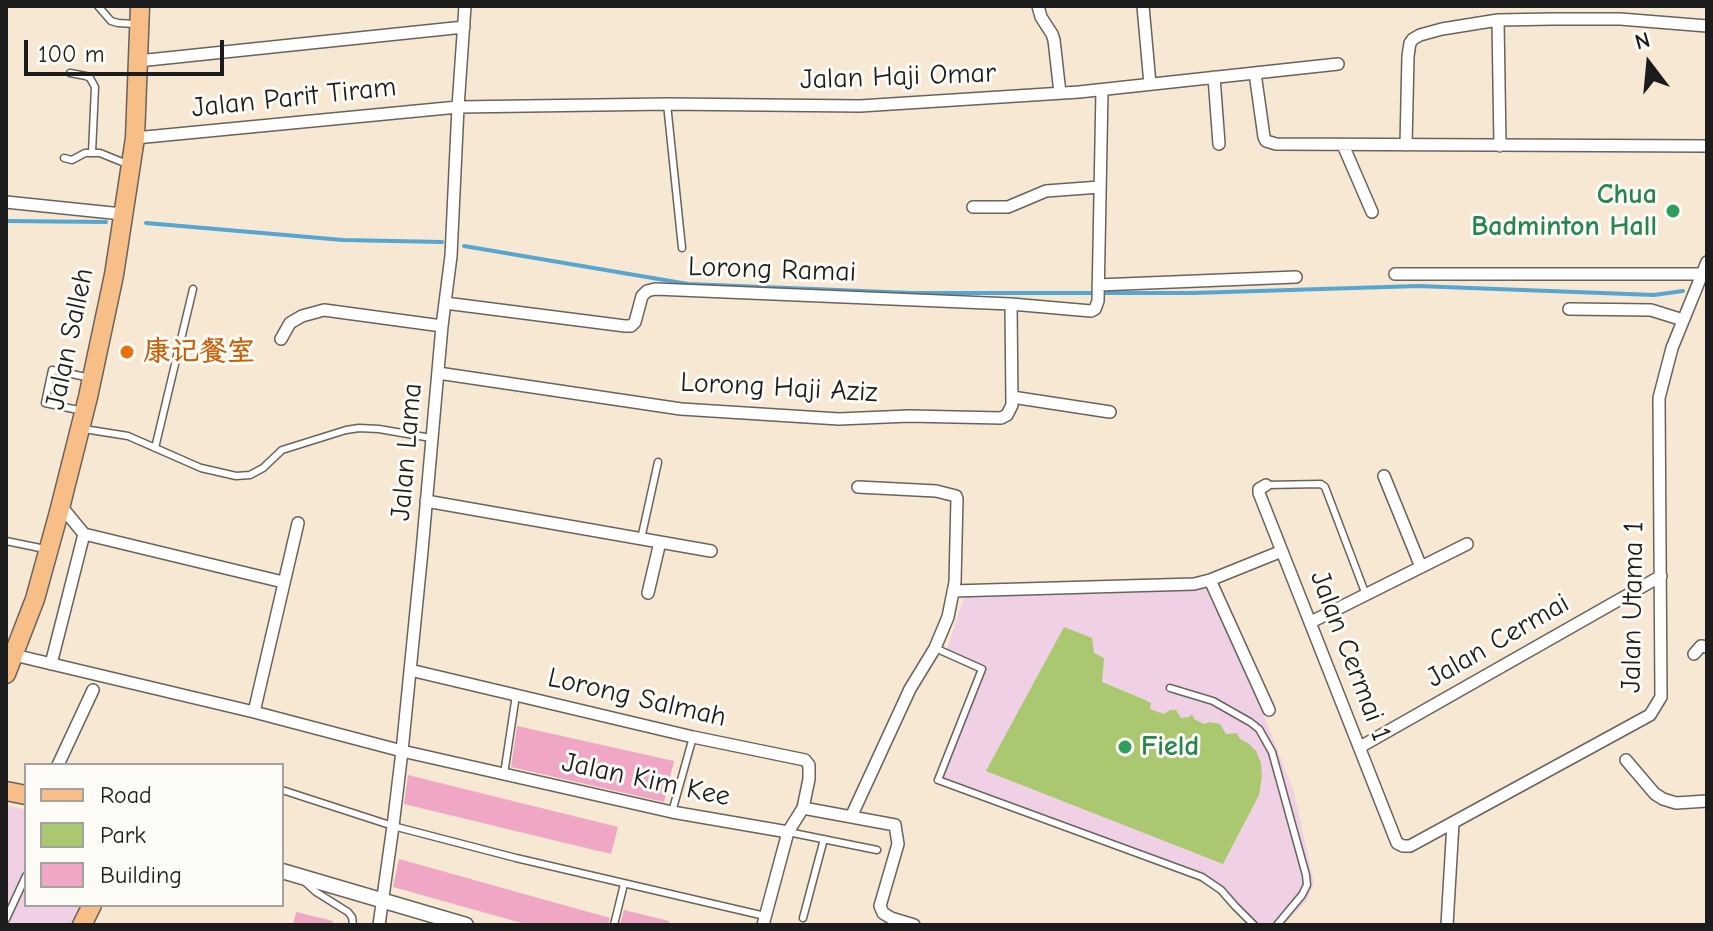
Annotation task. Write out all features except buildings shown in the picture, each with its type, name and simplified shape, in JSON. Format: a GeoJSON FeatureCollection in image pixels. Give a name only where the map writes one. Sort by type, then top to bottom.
{"type":"FeatureCollection","features":[{"type":"Feature","properties":{"kind":"main road","name":"Jalan Salleh"},"geometry":{"type":"LineString","coordinates":[[9,663],[35,599],[61,506],[114,275],[135,138],[140,15]]}},
{"type":"Feature","properties":{"kind":"main road"},"geometry":{"type":"LineString","coordinates":[[82,925],[91,907]]}},
{"type":"Feature","properties":{"kind":"street","name":"Jalan Lama"},"geometry":{"type":"LineString","coordinates":[[379,925],[402,751],[451,256],[465,6]]}},
{"type":"Feature","properties":{"kind":"street"},"geometry":{"type":"LineString","coordinates":[[1038,6],[1054,40],[1060,93]]}},
{"type":"Feature","properties":{"kind":"street"},"geometry":{"type":"LineString","coordinates":[[1143,6],[1150,84]]}},
{"type":"Feature","properties":{"kind":"street"},"geometry":{"type":"LineString","coordinates":[[1406,145],[1408,56],[1410,43],[1420,35],[1498,20],[1620,19],[1707,26]]}},
{"type":"Feature","properties":{"kind":"street"},"geometry":{"type":"LineString","coordinates":[[1498,20],[1500,146]]}},
{"type":"Feature","properties":{"kind":"street"},"geometry":{"type":"LineString","coordinates":[[138,61],[464,27]]}},
{"type":"Feature","properties":{"kind":"street","name":"Jalan Haji Omar"},"geometry":{"type":"LineString","coordinates":[[458,107],[667,104],[860,106],[1102,90],[1338,64]]}},
{"type":"Feature","properties":{"kind":"street"},"geometry":{"type":"LineString","coordinates":[[1255,73],[1266,141],[1276,144],[1707,146]]}},
{"type":"Feature","properties":{"kind":"street"},"geometry":{"type":"LineString","coordinates":[[1214,77],[1219,144]]}},
{"type":"Feature","properties":{"kind":"street"},"geometry":{"type":"LineString","coordinates":[[1102,90],[1098,293],[1296,277]]}},
{"type":"Feature","properties":{"kind":"street","name":"Jalan Parit Tiram"},"geometry":{"type":"LineString","coordinates":[[135,138],[458,107]]}},
{"type":"Feature","properties":{"kind":"street"},"geometry":{"type":"LineString","coordinates":[[1343,145],[1372,212]]}},
{"type":"Feature","properties":{"kind":"street"},"geometry":{"type":"LineString","coordinates":[[973,207],[1008,207],[1046,191],[1100,187]]}},
{"type":"Feature","properties":{"kind":"street"},"geometry":{"type":"LineString","coordinates":[[6,202],[122,214]]}},
{"type":"Feature","properties":{"kind":"street"},"geometry":{"type":"LineString","coordinates":[[1395,274],[1704,268]]}},
{"type":"Feature","properties":{"kind":"street","name":"Jalan Utama 1"},"geometry":{"type":"LineString","coordinates":[[1403,846],[1410,846],[1650,715],[1661,697],[1658,409],[1670,354],[1704,268]]}},
{"type":"Feature","properties":{"kind":"street","name":"Lorong Ramai"},"geometry":{"type":"LineString","coordinates":[[445,303],[631,326],[642,296],[655,289],[1011,304],[1091,311],[1095,309],[1098,293]]}},
{"type":"Feature","properties":{"kind":"street"},"geometry":{"type":"LineString","coordinates":[[1011,304],[1012,397],[1110,412]]}},
{"type":"Feature","properties":{"kind":"street"},"geometry":{"type":"LineString","coordinates":[[1569,309],[1651,310],[1683,320]]}},
{"type":"Feature","properties":{"kind":"street"},"geometry":{"type":"LineString","coordinates":[[281,339],[290,323],[324,310],[442,326]]}},
{"type":"Feature","properties":{"kind":"street","name":"Lorong Haji Aziz"},"geometry":{"type":"LineString","coordinates":[[438,373],[681,409],[839,419],[909,416],[1001,418],[1010,410],[1012,397]]}},
{"type":"Feature","properties":{"kind":"street"},"geometry":{"type":"LineString","coordinates":[[1384,476],[1421,567]]}},
{"type":"Feature","properties":{"kind":"street","name":"Jalan Cermai 1"},"geometry":{"type":"LineString","coordinates":[[1266,485],[1259,489],[1259,493],[1397,843],[1403,846]]}},
{"type":"Feature","properties":{"kind":"street"},"geometry":{"type":"LineString","coordinates":[[851,817],[910,689],[935,648],[948,617],[955,582],[957,499],[956,496],[936,491],[858,487]]}},
{"type":"Feature","properties":{"kind":"street"},"geometry":{"type":"LineString","coordinates":[[426,501],[711,551]]}},
{"type":"Feature","properties":{"kind":"street"},"geometry":{"type":"LineString","coordinates":[[61,506],[84,534],[283,582]]}},
{"type":"Feature","properties":{"kind":"street"},"geometry":{"type":"LineString","coordinates":[[254,712],[298,523]]}},
{"type":"Feature","properties":{"kind":"street"},"geometry":{"type":"LineString","coordinates":[[51,664],[84,534]]}},
{"type":"Feature","properties":{"kind":"street"},"geometry":{"type":"LineString","coordinates":[[648,593],[660,542]]}},
{"type":"Feature","properties":{"kind":"street"},"geometry":{"type":"LineString","coordinates":[[1311,622],[1467,544]]}},
{"type":"Feature","properties":{"kind":"street"},"geometry":{"type":"LineString","coordinates":[[953,591],[1183,584],[1210,580],[1282,551]]}},
{"type":"Feature","properties":{"kind":"street","name":"Jalan Cermai"},"geometry":{"type":"LineString","coordinates":[[1360,747],[1661,576]]}},
{"type":"Feature","properties":{"kind":"street"},"geometry":{"type":"LineString","coordinates":[[1210,580],[1269,710]]}},
{"type":"Feature","properties":{"kind":"street"},"geometry":{"type":"LineString","coordinates":[[1694,654],[1701,646],[1707,647]]}},
{"type":"Feature","properties":{"kind":"street","name":"Jalan Kim Kee"},"geometry":{"type":"LineString","coordinates":[[9,663],[51,664],[402,751],[672,812],[788,832]]}},
{"type":"Feature","properties":{"kind":"street","name":"Lorong Salmah"},"geometry":{"type":"LineString","coordinates":[[410,670],[693,737],[805,760],[809,765],[809,779],[803,808]]}},
{"type":"Feature","properties":{"kind":"street"},"geometry":{"type":"LineString","coordinates":[[59,763],[93,690]]}},
{"type":"Feature","properties":{"kind":"street"},"geometry":{"type":"LineString","coordinates":[[1626,760],[1663,799],[1676,803],[1707,801]]}},
{"type":"Feature","properties":{"kind":"street"},"geometry":{"type":"LineString","coordinates":[[764,920],[788,832],[803,808],[895,825],[898,844],[880,906],[883,913],[891,918],[914,925]]}},
{"type":"Feature","properties":{"kind":"street"},"geometry":{"type":"LineString","coordinates":[[1447,925],[1453,823]]}},
{"type":"Feature","properties":{"kind":"street"},"geometry":{"type":"LineString","coordinates":[[284,872],[466,925]]}},
{"type":"Feature","properties":{"kind":"lane"},"geometry":{"type":"LineString","coordinates":[[98,6],[111,21],[118,23],[140,15]]}},
{"type":"Feature","properties":{"kind":"lane"},"geometry":{"type":"LineString","coordinates":[[70,73],[90,78],[95,87],[92,153]]}},
{"type":"Feature","properties":{"kind":"lane"},"geometry":{"type":"LineString","coordinates":[[667,104],[682,248]]}},
{"type":"Feature","properties":{"kind":"lane"},"geometry":{"type":"LineString","coordinates":[[64,158],[72,160],[81,154],[104,154],[130,166]]}},
{"type":"Feature","properties":{"kind":"lane"},"geometry":{"type":"LineString","coordinates":[[155,448],[193,289]]}},
{"type":"Feature","properties":{"kind":"lane"},"geometry":{"type":"LineString","coordinates":[[91,378],[52,370],[45,403],[201,468],[236,476],[250,475],[263,468],[282,450],[346,430],[379,429],[432,438]]}},
{"type":"Feature","properties":{"kind":"lane"},"geometry":{"type":"LineString","coordinates":[[641,539],[658,462]]}},
{"type":"Feature","properties":{"kind":"lane"},"geometry":{"type":"LineString","coordinates":[[1266,485],[1321,484],[1325,487],[1366,595]]}},
{"type":"Feature","properties":{"kind":"lane"},"geometry":{"type":"LineString","coordinates":[[6,541],[49,549]]}},
{"type":"Feature","properties":{"kind":"lane"},"geometry":{"type":"LineString","coordinates":[[935,648],[982,669],[938,780],[1202,877],[1221,890],[1254,925]]}},
{"type":"Feature","properties":{"kind":"lane"},"geometry":{"type":"LineString","coordinates":[[1170,688],[1213,701],[1250,722],[1259,729],[1272,752],[1307,885],[1277,925]]}},
{"type":"Feature","properties":{"kind":"lane"},"geometry":{"type":"LineString","coordinates":[[504,774],[516,695]]}},
{"type":"Feature","properties":{"kind":"lane"},"geometry":{"type":"LineString","coordinates":[[672,812],[693,737]]}},
{"type":"Feature","properties":{"kind":"lane"},"geometry":{"type":"LineString","coordinates":[[284,791],[393,826],[764,920]]}},
{"type":"Feature","properties":{"kind":"lane"},"geometry":{"type":"LineString","coordinates":[[788,832],[877,850]]}},
{"type":"Feature","properties":{"kind":"lane"},"geometry":{"type":"LineString","coordinates":[[803,918],[824,839]]}},
{"type":"Feature","properties":{"kind":"lane"},"geometry":{"type":"LineString","coordinates":[[298,876],[316,892],[348,912],[353,925]]}},
{"type":"Feature","properties":{"kind":"lane"},"geometry":{"type":"LineString","coordinates":[[6,919],[24,880]]}},
{"type":"Feature","properties":{"kind":"lane"},"geometry":{"type":"LineString","coordinates":[[614,925],[624,884]]}},
{"type":"Feature","properties":{"kind":"shaded area"},"geometry":{"type":"Polygon","coordinates":[[[1203,582],[1252,686],[1294,792],[1314,883],[1306,902],[1283,925],[1256,925],[1221,890],[938,780],[982,670],[946,653],[966,591],[1203,582]]]}},
{"type":"Feature","properties":{"kind":"shaded area"},"geometry":{"type":"Polygon","coordinates":[[[6,805],[24,810],[24,907],[82,907],[73,925],[6,925],[6,805]]]}},
{"type":"Feature","properties":{"kind":"green space","name":"Field"},"geometry":{"type":"Polygon","coordinates":[[[1064,627],[1092,638],[1094,653],[1104,658],[1102,682],[1151,703],[1150,709],[1164,714],[1176,710],[1181,718],[1192,714],[1194,719],[1204,724],[1220,724],[1226,734],[1237,733],[1256,751],[1262,777],[1259,795],[1223,864],[986,771],[1064,627]]]}},
{"type":"Feature","properties":{"kind":"waterway"},"geometry":{"type":"LineString","coordinates":[[6,221],[106,222]]}},
{"type":"Feature","properties":{"kind":"waterway"},"geometry":{"type":"LineString","coordinates":[[146,223],[343,240],[442,242]]}},
{"type":"Feature","properties":{"kind":"waterway"},"geometry":{"type":"LineString","coordinates":[[464,246],[688,284],[912,293],[1193,293],[1418,286],[1654,295],[1683,291]]}},
{"type":"Feature","properties":{"kind":"place","name":"Chua Badminton Hall"},"geometry":{"type":"Point","coordinates":[1673,211]}},
{"type":"Feature","properties":{"kind":"place","name":"康记餐室"},"geometry":{"type":"Point","coordinates":[127,352]}},
{"type":"Feature","properties":{"kind":"place","name":"Field"},"geometry":{"type":"Point","coordinates":[1125,747]}}]}
